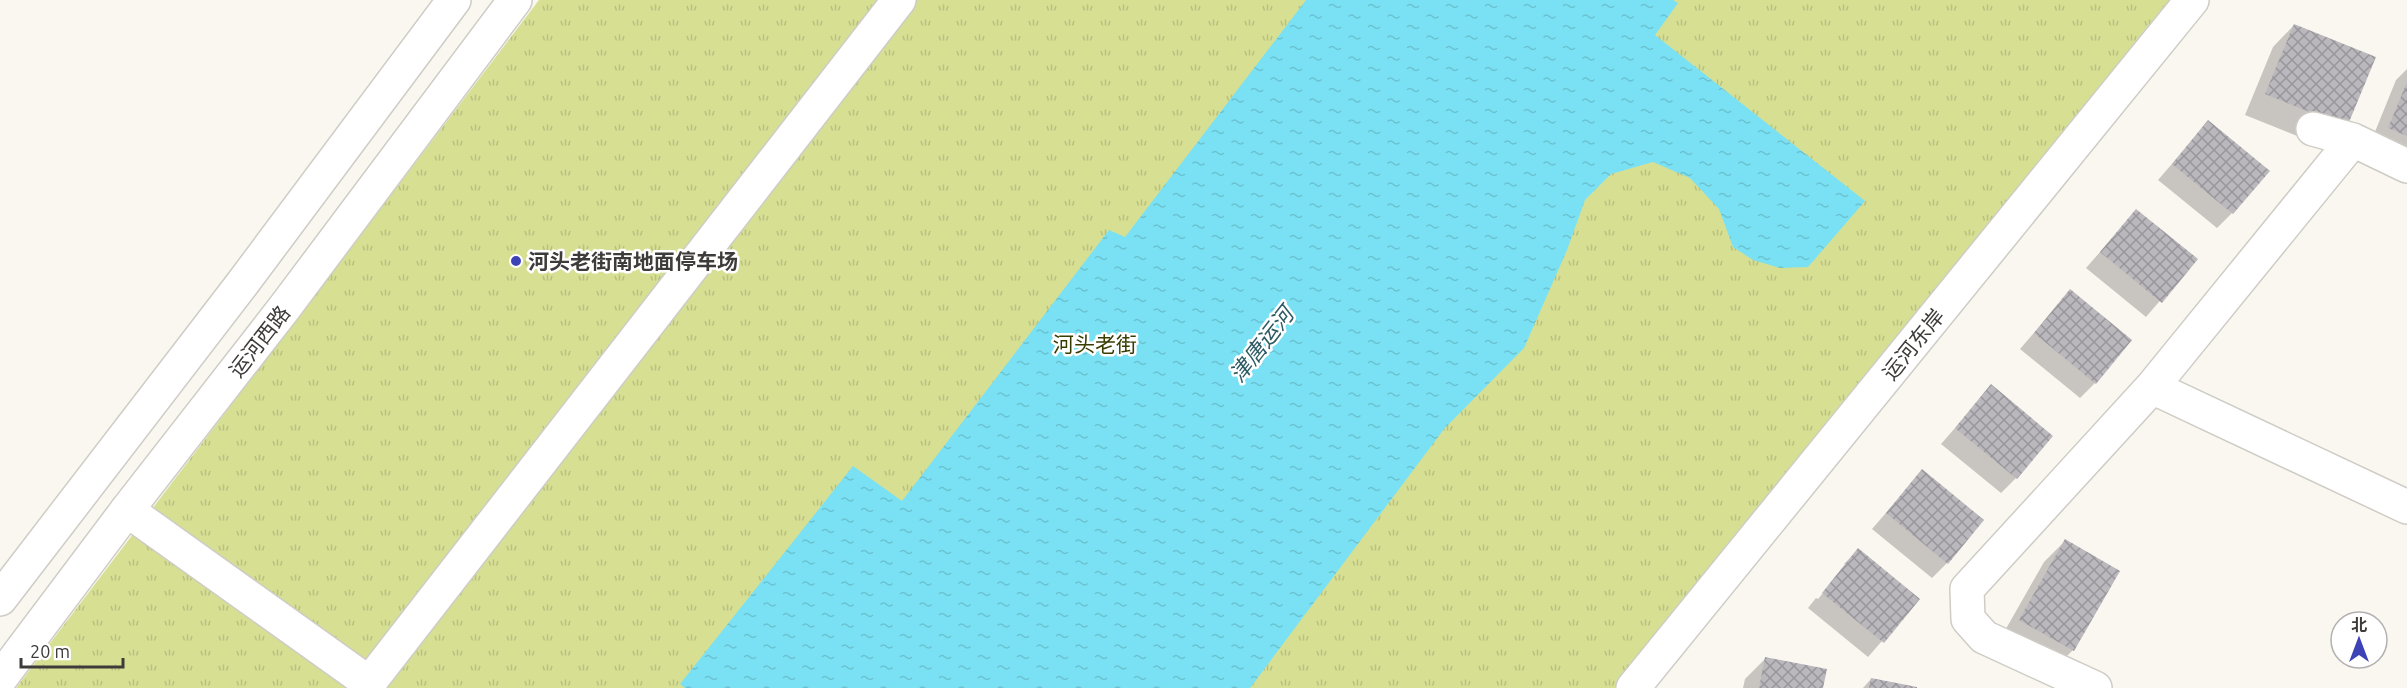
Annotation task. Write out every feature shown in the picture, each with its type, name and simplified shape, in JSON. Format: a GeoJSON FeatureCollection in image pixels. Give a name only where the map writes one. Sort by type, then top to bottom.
{"type":"FeatureCollection","features":[{"type":"Feature","properties":{"kind":"street"},"geometry":{"type":"LineString","coordinates":[[0,599],[242,284],[454,0]]}},
{"type":"Feature","properties":{"kind":"street","name":"运河西路"},"geometry":{"type":"LineString","coordinates":[[0,680],[127,510],[285,307],[515,0]]}},
{"type":"Feature","properties":{"kind":"street"},"geometry":{"type":"LineString","coordinates":[[127,510],[369,683],[899,0]]}},
{"type":"Feature","properties":{"kind":"street","name":"运河东岸"},"geometry":{"type":"LineString","coordinates":[[1634,688],[2192,0]]}},
{"type":"Feature","properties":{"kind":"street"},"geometry":{"type":"LineString","coordinates":[[2313,129],[2353,140],[2407,166]]}},
{"type":"Feature","properties":{"kind":"street"},"geometry":{"type":"LineString","coordinates":[[2095,688],[1984,638],[1968,619],[1967,589],[2152,387],[2353,140]]}},
{"type":"Feature","properties":{"kind":"street"},"geometry":{"type":"LineString","coordinates":[[2152,387],[2407,507]]}},
{"type":"Feature","properties":{"kind":"green space","name":"河头老街"},"geometry":{"type":"Polygon","coordinates":[[[539,0],[2174,0],[1615,688],[16,688],[539,0]]]}},
{"type":"Feature","properties":{"kind":"water","name":"津唐运河"},"geometry":{"type":"Polygon","coordinates":[[[1306,0],[1673,0],[1678,3],[1655,35],[1865,201],[1808,267],[1780,268],[1753,260],[1733,247],[1719,209],[1690,178],[1653,162],[1611,174],[1585,200],[1567,250],[1524,348],[1444,429],[1250,688],[685,688],[680,684],[853,466],[902,501],[1109,230],[1125,237],[1306,0]]]}},
{"type":"Feature","properties":{"kind":"building"},"geometry":{"type":"Polygon","coordinates":[[[2294,24],[2376,57],[2347,127],[2265,94],[2294,24]]]}},
{"type":"Feature","properties":{"kind":"building"},"geometry":{"type":"Polygon","coordinates":[[[2407,82],[2407,136],[2388,128],[2407,82]]]}},
{"type":"Feature","properties":{"kind":"building"},"geometry":{"type":"Polygon","coordinates":[[[2208,120],[2270,171],[2233,214],[2172,164],[2208,120]]]}},
{"type":"Feature","properties":{"kind":"building"},"geometry":{"type":"Polygon","coordinates":[[[2136,209],[2198,259],[2162,303],[2100,252],[2136,209]]]}},
{"type":"Feature","properties":{"kind":"building"},"geometry":{"type":"Polygon","coordinates":[[[2070,289],[2132,340],[2096,384],[2034,333],[2070,289]]]}},
{"type":"Feature","properties":{"kind":"building"},"geometry":{"type":"Polygon","coordinates":[[[1991,384],[2053,436],[2017,479],[1955,428],[1991,384]]]}},
{"type":"Feature","properties":{"kind":"building"},"geometry":{"type":"Polygon","coordinates":[[[1922,469],[1984,520],[1948,564],[1886,513],[1922,469]]]}},
{"type":"Feature","properties":{"kind":"building"},"geometry":{"type":"Polygon","coordinates":[[[2065,539],[2120,571],[2074,651],[2019,620],[2065,539]]]}},
{"type":"Feature","properties":{"kind":"building"},"geometry":{"type":"Polygon","coordinates":[[[1858,548],[1920,599],[1884,643],[1822,593],[1858,548]]]}},
{"type":"Feature","properties":{"kind":"building"},"geometry":{"type":"Polygon","coordinates":[[[1765,657],[1827,669],[1823,688],[1759,688],[1765,657]]]}},
{"type":"Feature","properties":{"kind":"building"},"geometry":{"type":"Polygon","coordinates":[[[1871,678],[1917,687],[1917,688],[1869,688],[1871,678]]]}},
{"type":"Feature","properties":{"kind":"place","name":"河头老街南地面停车场"},"geometry":{"type":"Point","coordinates":[516,261]}}]}
